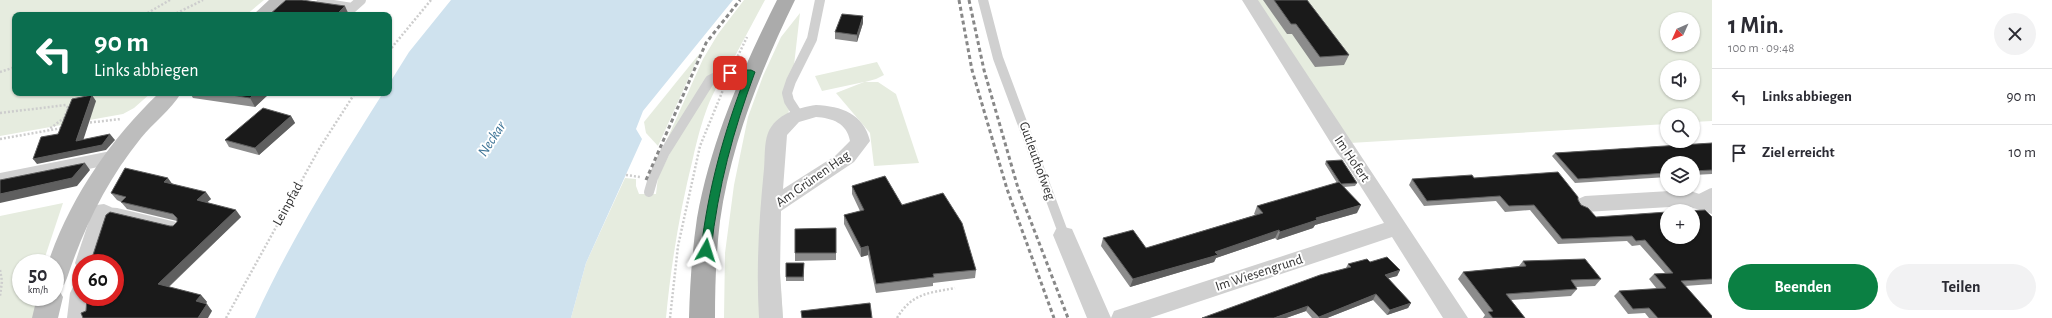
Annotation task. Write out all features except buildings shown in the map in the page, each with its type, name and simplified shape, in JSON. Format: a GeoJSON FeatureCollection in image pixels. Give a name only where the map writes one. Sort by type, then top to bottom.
{"type":"FeatureCollection","features":[{"type":"Feature","properties":{"kind":"main road"},"geometry":{"type":"LineString","coordinates":[[266,12],[280,0]]}},
{"type":"Feature","properties":{"kind":"main road"},"geometry":{"type":"LineString","coordinates":[[702,318],[704,272],[711,206],[735,114],[751,72],[786,0]]}},
{"type":"Feature","properties":{"kind":"main road"},"geometry":{"type":"LineString","coordinates":[[64,256],[81,214],[116,157],[148,117],[168,96]]}},
{"type":"Feature","properties":{"kind":"main road"},"geometry":{"type":"LineString","coordinates":[[45,318],[48,306]]}},
{"type":"Feature","properties":{"kind":"street","name":"Im Hofert"},"geometry":{"type":"LineString","coordinates":[[1250,0],[1331,125],[1344,148],[1456,318]]}},
{"type":"Feature","properties":{"kind":"street","name":"Am Grünen Hag"},"geometry":{"type":"LineString","coordinates":[[770,209],[812,179],[848,158],[860,141],[858,130],[848,119],[836,114],[822,111],[798,115],[785,122],[777,134],[770,209],[768,271],[771,318]]}},
{"type":"Feature","properties":{"kind":"street"},"geometry":{"type":"LineString","coordinates":[[0,180],[116,157]]}},
{"type":"Feature","properties":{"kind":"street"},"geometry":{"type":"LineString","coordinates":[[1586,204],[1679,198],[1707,199]]}},
{"type":"Feature","properties":{"kind":"street"},"geometry":{"type":"LineString","coordinates":[[81,214],[104,212]]}},
{"type":"Feature","properties":{"kind":"street"},"geometry":{"type":"LineString","coordinates":[[89,254],[95,231],[104,212]]}},
{"type":"Feature","properties":{"kind":"street","name":"Im Wiesengrund"},"geometry":{"type":"LineString","coordinates":[[1122,318],[1397,227]]}},
{"type":"Feature","properties":{"kind":"street","name":"Gutleuthofweg"},"geometry":{"type":"LineString","coordinates":[[1064,235],[1099,318]]}},
{"type":"Feature","properties":{"kind":"street"},"geometry":{"type":"LineString","coordinates":[[79,318],[80,306]]}},
{"type":"Feature","properties":{"kind":"lane"},"geometry":{"type":"LineString","coordinates":[[324,0],[321,3],[352,8],[361,0]]}},
{"type":"Feature","properties":{"kind":"lane"},"geometry":{"type":"LineString","coordinates":[[798,115],[789,101],[787,91],[812,40],[820,0]]}},
{"type":"Feature","properties":{"kind":"lane","name":"Gutleuthofweg"},"geometry":{"type":"LineString","coordinates":[[984,0],[988,24],[998,58],[1064,235]]}},
{"type":"Feature","properties":{"kind":"lane"},"geometry":{"type":"LineString","coordinates":[[649,192],[665,152],[710,80],[715,76],[724,73],[751,72]]}},
{"type":"Feature","properties":{"kind":"lane"},"geometry":{"type":"LineString","coordinates":[[104,212],[117,213],[176,227]]}},
{"type":"Feature","properties":{"kind":"path"},"geometry":{"type":"LineString","coordinates":[[149,12],[170,0]]}},
{"type":"Feature","properties":{"kind":"path"},"geometry":{"type":"LineString","coordinates":[[179,12],[202,0]]}},
{"type":"Feature","properties":{"kind":"path"},"geometry":{"type":"LineString","coordinates":[[392,47],[431,0]]}},
{"type":"Feature","properties":{"kind":"path"},"geometry":{"type":"LineString","coordinates":[[0,72],[12,68]]}},
{"type":"Feature","properties":{"kind":"path","name":"Leinpfad"},"geometry":{"type":"LineString","coordinates":[[226,318],[318,149],[353,96]]}},
{"type":"Feature","properties":{"kind":"path"},"geometry":{"type":"LineString","coordinates":[[0,113],[66,105],[68,108],[64,118],[46,131]]}},
{"type":"Feature","properties":{"kind":"path"},"geometry":{"type":"LineString","coordinates":[[85,124],[148,117]]}},
{"type":"Feature","properties":{"kind":"path"},"geometry":{"type":"LineString","coordinates":[[0,139],[69,127]]}},
{"type":"Feature","properties":{"kind":"path"},"geometry":{"type":"LineString","coordinates":[[626,175],[638,177]]}},
{"type":"Feature","properties":{"kind":"path"},"geometry":{"type":"LineString","coordinates":[[0,270],[2,281],[0,296]]}},
{"type":"Feature","properties":{"kind":"path"},"geometry":{"type":"LineString","coordinates":[[897,318],[903,305],[916,296],[955,288]]}},
{"type":"Feature","properties":{"kind":"shaded area"},"geometry":{"type":"Polygon","coordinates":[[[0,0],[264,0],[250,12],[12,12],[12,96],[148,96],[134,108],[123,114],[0,136],[0,0]]]}},
{"type":"Feature","properties":{"kind":"shaded area"},"geometry":{"type":"Polygon","coordinates":[[[744,0],[765,0],[727,71],[720,81],[702,124],[680,217],[670,278],[666,318],[571,318],[586,263],[625,178],[636,179],[636,186],[639,194],[656,194],[658,177],[673,147],[664,146],[703,59],[718,34],[744,0]]]}},
{"type":"Feature","properties":{"kind":"shaded area"},"geometry":{"type":"Polygon","coordinates":[[[1255,0],[1712,0],[1712,121],[1700,122],[1700,108],[1660,108],[1660,124],[1350,143],[1255,0]]]}},
{"type":"Feature","properties":{"kind":"shaded area"},"geometry":{"type":"Polygon","coordinates":[[[800,13],[776,222],[783,318],[724,318],[725,253],[734,185],[748,117],[763,76],[781,37],[800,13]]]}},
{"type":"Feature","properties":{"kind":"shaded area"},"geometry":{"type":"Polygon","coordinates":[[[700,53],[658,146],[646,133],[644,122],[700,53]]]}},
{"type":"Feature","properties":{"kind":"shaded area"},"geometry":{"type":"Polygon","coordinates":[[[877,62],[884,75],[865,82],[878,82],[896,94],[919,163],[874,166],[870,133],[836,93],[864,82],[822,91],[815,76],[877,62]]]}},
{"type":"Feature","properties":{"kind":"shaded area"},"geometry":{"type":"Polygon","coordinates":[[[63,203],[46,254],[12,254],[12,306],[37,306],[36,318],[0,318],[0,216],[63,203]]]}},
{"type":"Feature","properties":{"kind":"water","name":"Neckar"},"geometry":{"type":"Polygon","coordinates":[[[451,0],[733,0],[643,111],[636,129],[642,139],[586,263],[571,318],[255,318],[299,231],[315,203],[381,96],[392,96],[392,79],[409,52],[451,0]]]}},
{"type":"Feature","properties":{"kind":"railway"},"geometry":{"type":"LineString","coordinates":[[646,180],[706,43],[740,0]]}},
{"type":"Feature","properties":{"kind":"railway"},"geometry":{"type":"LineString","coordinates":[[959,0],[972,70],[1007,189],[1054,318]]}},
{"type":"Feature","properties":{"kind":"railway"},"geometry":{"type":"LineString","coordinates":[[969,0],[984,70],[1018,188],[1068,318]]}},
{"type":"Feature","properties":{"kind":"route"},"geometry":{"type":"LineString","coordinates":[[706,250],[711,206],[722,160],[735,114],[751,72],[730,73]]}}]}
